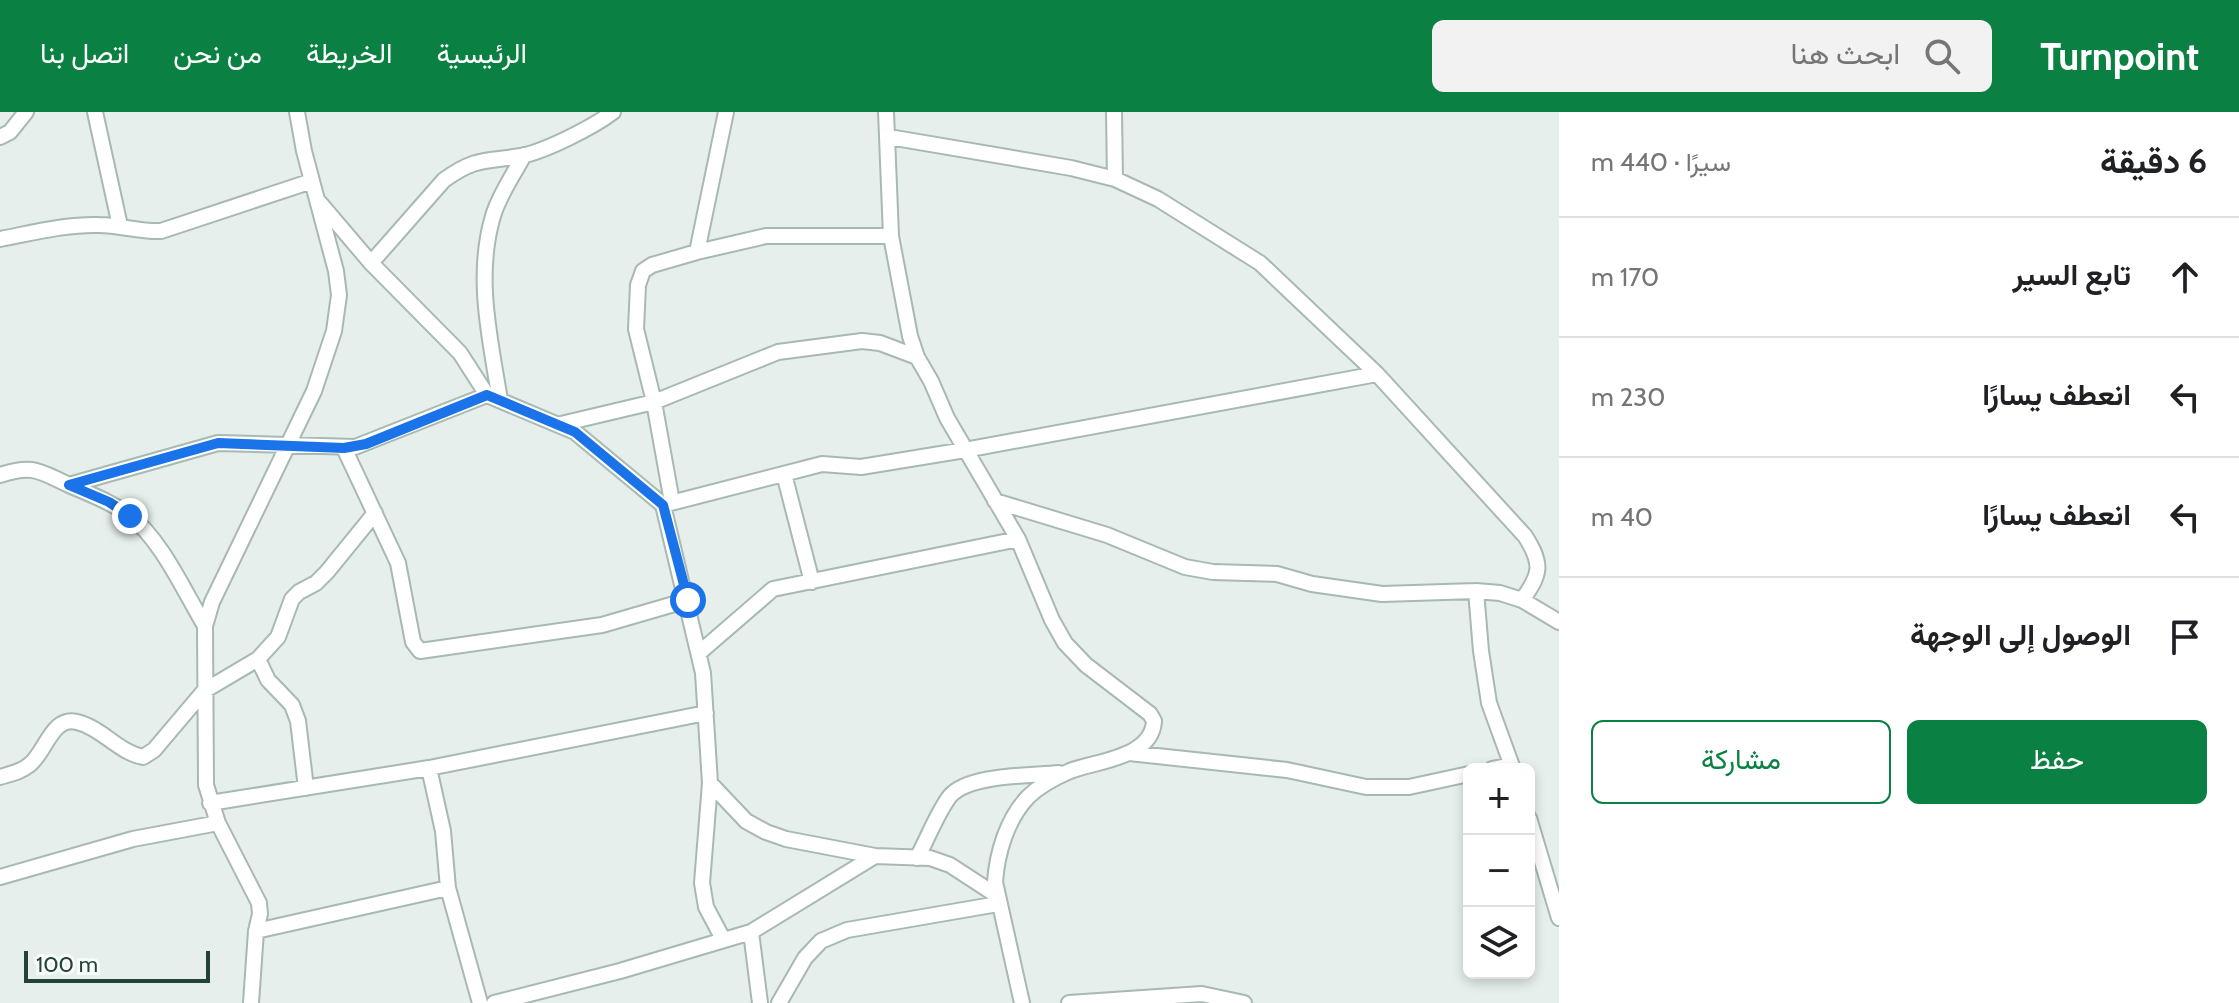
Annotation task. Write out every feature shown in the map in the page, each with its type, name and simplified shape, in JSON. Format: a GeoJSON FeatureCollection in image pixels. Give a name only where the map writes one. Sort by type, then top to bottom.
{"type":"FeatureCollection","features":[{"type":"Feature","properties":{"kind":"street"},"geometry":{"type":"LineString","coordinates":[[0,137],[10,132],[26,112]]}},
{"type":"Feature","properties":{"kind":"street"},"geometry":{"type":"LineString","coordinates":[[95,112],[120,226]]}},
{"type":"Feature","properties":{"kind":"street"},"geometry":{"type":"LineString","coordinates":[[251,1003],[259,903],[210,803],[205,764],[205,626],[212,602],[314,391],[334,331],[339,295],[336,271],[297,112]]}},
{"type":"Feature","properties":{"kind":"street"},"geometry":{"type":"LineString","coordinates":[[371,263],[444,180],[458,170],[473,162],[524,155],[597,125],[613,112]]}},
{"type":"Feature","properties":{"kind":"street"},"geometry":{"type":"LineString","coordinates":[[697,252],[726,112]]}},
{"type":"Feature","properties":{"kind":"street"},"geometry":{"type":"LineString","coordinates":[[886,112],[891,236],[910,336],[917,357],[965,450],[1018,539],[1065,643],[1086,665],[1150,714],[1154,721],[1149,739],[1129,753],[1048,782],[1028,797],[1016,814],[997,862],[997,899],[1022,1003]]}},
{"type":"Feature","properties":{"kind":"street"},"geometry":{"type":"LineString","coordinates":[[1114,112],[1115,179]]}},
{"type":"Feature","properties":{"kind":"street"},"geometry":{"type":"LineString","coordinates":[[889,137],[1071,168],[1115,179],[1158,199],[1260,263],[1377,374],[1525,536],[1537,554],[1538,569],[1535,583],[1522,600]]}},
{"type":"Feature","properties":{"kind":"street"},"geometry":{"type":"LineString","coordinates":[[493,397],[485,291],[486,251],[493,213],[524,155]]}},
{"type":"Feature","properties":{"kind":"street"},"geometry":{"type":"LineString","coordinates":[[0,239],[79,225],[161,231],[312,181]]}},
{"type":"Feature","properties":{"kind":"street"},"geometry":{"type":"LineString","coordinates":[[317,199],[371,263],[460,353],[493,397],[575,432],[668,504]]}},
{"type":"Feature","properties":{"kind":"street"},"geometry":{"type":"LineString","coordinates":[[723,939],[706,907],[702,883],[710,783],[706,713],[699,653],[668,504],[654,402],[636,329],[638,285],[643,271],[652,265],[766,236],[891,236]]}},
{"type":"Feature","properties":{"kind":"street"},"geometry":{"type":"LineString","coordinates":[[561,424],[654,402],[778,352],[862,341],[880,343],[917,357]]}},
{"type":"Feature","properties":{"kind":"street"},"geometry":{"type":"LineString","coordinates":[[668,504],[822,464],[861,467],[1377,374]]}},
{"type":"Feature","properties":{"kind":"street"},"geometry":{"type":"LineString","coordinates":[[69,485],[218,443],[344,448],[366,444],[493,397]]}},
{"type":"Feature","properties":{"kind":"street"},"geometry":{"type":"LineString","coordinates":[[344,448],[398,563],[413,642],[420,651],[611,624],[688,600]]}},
{"type":"Feature","properties":{"kind":"street"},"geometry":{"type":"LineString","coordinates":[[0,475],[29,468],[40,470],[109,502],[147,532],[205,626]]}},
{"type":"Feature","properties":{"kind":"street"},"geometry":{"type":"LineString","coordinates":[[784,474],[812,582]]}},
{"type":"Feature","properties":{"kind":"street"},"geometry":{"type":"LineString","coordinates":[[995,501],[1107,535],[1185,567],[1213,572],[1277,574],[1312,584],[1382,594],[1500,593],[1522,600],[1559,622]]}},
{"type":"Feature","properties":{"kind":"street"},"geometry":{"type":"LineString","coordinates":[[0,777],[31,764],[55,729],[66,721],[77,721],[130,754],[143,757],[154,750],[204,691],[258,659],[278,637],[292,599],[327,572],[375,513]]}},
{"type":"Feature","properties":{"kind":"street"},"geometry":{"type":"LineString","coordinates":[[699,653],[773,589],[1018,539]]}},
{"type":"Feature","properties":{"kind":"street"},"geometry":{"type":"LineString","coordinates":[[1476,591],[1489,703],[1511,763]]}},
{"type":"Feature","properties":{"kind":"street"},"geometry":{"type":"LineString","coordinates":[[258,659],[268,680],[292,705],[298,721],[306,788]]}},
{"type":"Feature","properties":{"kind":"street"},"geometry":{"type":"LineString","coordinates":[[210,803],[429,768],[706,713]]}},
{"type":"Feature","properties":{"kind":"street"},"geometry":{"type":"LineString","coordinates":[[1129,753],[1287,770],[1366,787],[1409,787],[1463,775]]}},
{"type":"Feature","properties":{"kind":"street"},"geometry":{"type":"LineString","coordinates":[[429,768],[443,831],[448,888],[480,1003]]}},
{"type":"Feature","properties":{"kind":"street"},"geometry":{"type":"LineString","coordinates":[[917,858],[950,797],[962,786],[980,781],[1070,772]]}},
{"type":"Feature","properties":{"kind":"street"},"geometry":{"type":"LineString","coordinates":[[710,783],[746,821],[766,832],[786,839],[875,856],[930,858],[950,865],[997,899]]}},
{"type":"Feature","properties":{"kind":"street"},"geometry":{"type":"LineString","coordinates":[[0,877],[55,864],[133,839],[218,823]]}},
{"type":"Feature","properties":{"kind":"street"},"geometry":{"type":"LineString","coordinates":[[1534,835],[1559,918]]}},
{"type":"Feature","properties":{"kind":"street"},"geometry":{"type":"LineString","coordinates":[[494,1003],[620,971],[751,932],[875,856]]}},
{"type":"Feature","properties":{"kind":"street"},"geometry":{"type":"LineString","coordinates":[[256,931],[448,888]]}},
{"type":"Feature","properties":{"kind":"street"},"geometry":{"type":"LineString","coordinates":[[779,1003],[805,958],[821,941],[847,930],[997,899]]}},
{"type":"Feature","properties":{"kind":"street"},"geometry":{"type":"LineString","coordinates":[[751,932],[760,1003]]}},
{"type":"Feature","properties":{"kind":"street"},"geometry":{"type":"LineString","coordinates":[[1069,1003],[1202,994],[1244,1003]]}},
{"type":"Feature","properties":{"kind":"route"},"geometry":{"type":"LineString","coordinates":[[130,516],[109,502],[69,485],[218,443],[344,448],[366,444],[487,395],[575,432],[663,505],[688,600]]}}]}
